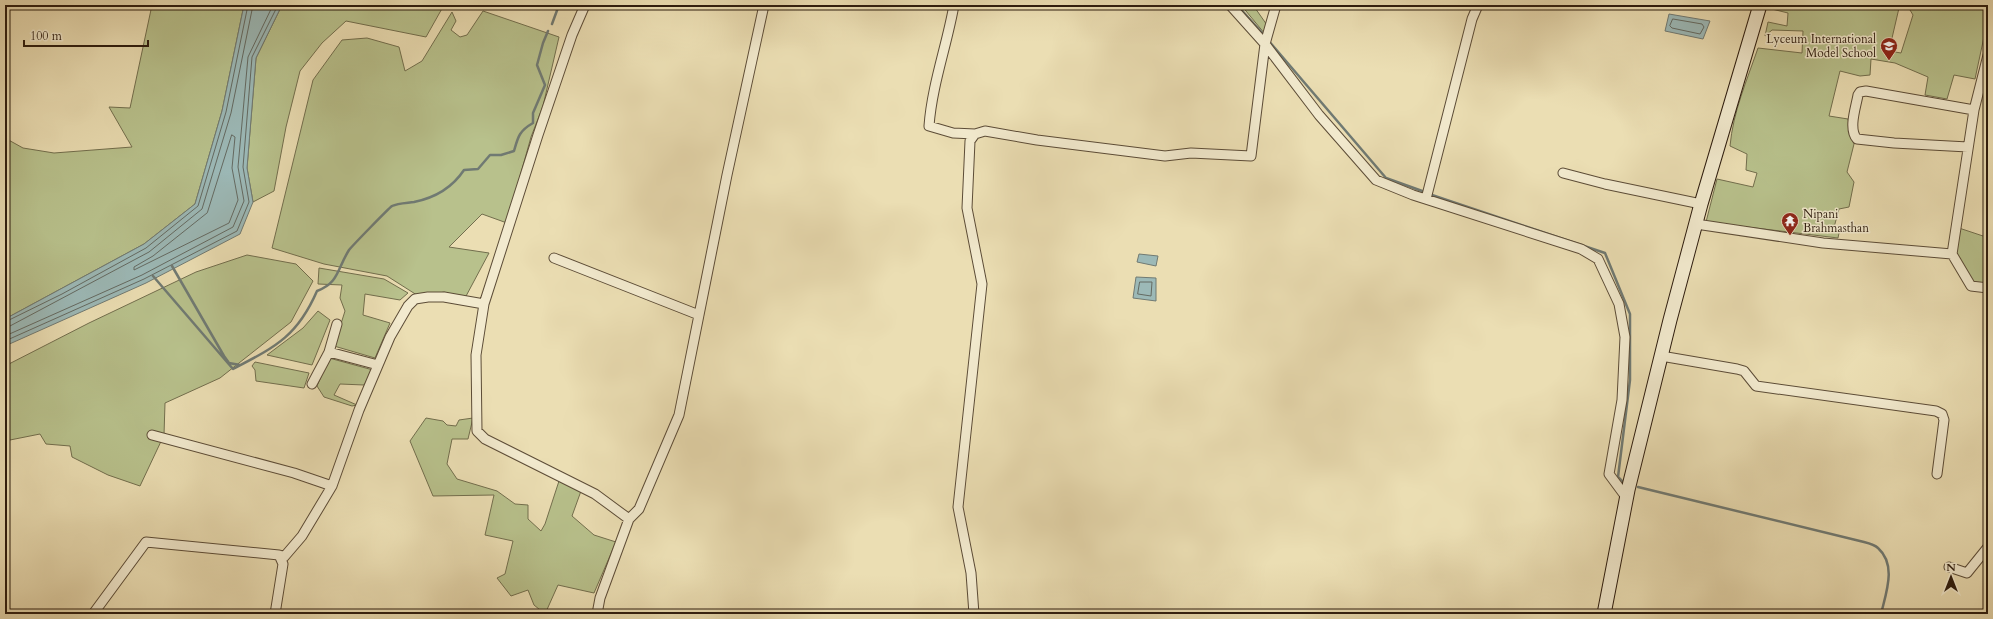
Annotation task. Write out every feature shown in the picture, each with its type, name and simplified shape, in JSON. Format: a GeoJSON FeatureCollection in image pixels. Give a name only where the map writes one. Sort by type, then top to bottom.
{"type":"FeatureCollection","features":[{"type":"Feature","properties":{"kind":"main road"},"geometry":{"type":"LineString","coordinates":[[1604,614],[1626,497],[1661,356],[1701,204],[1760,5]]}},
{"type":"Feature","properties":{"kind":"street"},"geometry":{"type":"LineString","coordinates":[[585,5],[572,35],[538,135],[484,304],[476,355],[477,431],[485,439],[496,445],[595,494],[629,519]]}},
{"type":"Feature","properties":{"kind":"street"},"geometry":{"type":"LineString","coordinates":[[597,614],[600,598],[629,519],[639,508],[679,415],[727,176],[764,5]]}},
{"type":"Feature","properties":{"kind":"street"},"geometry":{"type":"LineString","coordinates":[[954,5],[950,29],[931,105],[930,126],[953,133],[975,134],[985,131],[1037,140],[1166,156],[1191,153],[1251,156],[1265,44],[1269,35],[1276,5]]}},
{"type":"Feature","properties":{"kind":"street"},"geometry":{"type":"LineString","coordinates":[[1230,5],[1265,44],[1320,115],[1376,180],[1426,199],[1581,249],[1598,258],[1619,304],[1626,337],[1622,400],[1609,474],[1626,497]]}},
{"type":"Feature","properties":{"kind":"street"},"geometry":{"type":"LineString","coordinates":[[1426,199],[1472,19],[1478,5]]}},
{"type":"Feature","properties":{"kind":"street"},"geometry":{"type":"LineString","coordinates":[[1988,55],[1974,110],[1952,254],[1971,286],[1988,288]]}},
{"type":"Feature","properties":{"kind":"street"},"geometry":{"type":"LineString","coordinates":[[1968,147],[1894,144],[1857,139],[1855,137],[1853,124],[1858,95],[1860,92],[1866,91],[1974,110]]}},
{"type":"Feature","properties":{"kind":"street"},"geometry":{"type":"LineString","coordinates":[[974,614],[971,573],[958,507],[982,284],[967,208],[970,141],[975,134]]}},
{"type":"Feature","properties":{"kind":"street"},"geometry":{"type":"LineString","coordinates":[[1563,173],[1632,190],[1701,204]]}},
{"type":"Feature","properties":{"kind":"street"},"geometry":{"type":"LineString","coordinates":[[1696,224],[1823,243],[1952,254]]}},
{"type":"Feature","properties":{"kind":"street"},"geometry":{"type":"LineString","coordinates":[[554,258],[699,315]]}},
{"type":"Feature","properties":{"kind":"street"},"geometry":{"type":"LineString","coordinates":[[93,614],[146,542],[279,555],[284,557],[302,536],[332,486],[359,410],[378,365],[390,337],[408,306],[415,299],[428,297],[444,297],[484,304]]}},
{"type":"Feature","properties":{"kind":"street"},"geometry":{"type":"LineString","coordinates":[[312,384],[329,352],[337,324]]}},
{"type":"Feature","properties":{"kind":"street"},"geometry":{"type":"LineString","coordinates":[[329,352],[378,365]]}},
{"type":"Feature","properties":{"kind":"street"},"geometry":{"type":"LineString","coordinates":[[1661,356],[1738,369],[1744,371],[1756,386],[1936,411],[1942,414],[1944,420],[1937,474]]}},
{"type":"Feature","properties":{"kind":"street"},"geometry":{"type":"LineString","coordinates":[[152,435],[294,473],[332,486]]}},
{"type":"Feature","properties":{"kind":"street"},"geometry":{"type":"LineString","coordinates":[[1949,567],[1967,574],[1988,547]]}},
{"type":"Feature","properties":{"kind":"street"},"geometry":{"type":"LineString","coordinates":[[275,614],[282,564],[279,555]]}},
{"type":"Feature","properties":{"kind":"green space"},"geometry":{"type":"Polygon","coordinates":[[[152,5],[244,5],[222,111],[195,204],[144,244],[5,319],[5,138],[23,148],[54,153],[132,147],[109,107],[130,108],[152,5]]]}},
{"type":"Feature","properties":{"kind":"green space"},"geometry":{"type":"Polygon","coordinates":[[[282,5],[444,5],[426,37],[346,21],[322,43],[300,71],[286,127],[274,191],[253,202],[247,168],[256,58],[282,5]]]}},
{"type":"Feature","properties":{"kind":"green space"},"geometry":{"type":"Polygon","coordinates":[[[1241,5],[1253,5],[1267,25],[1265,34],[1241,5]]]}},
{"type":"Feature","properties":{"kind":"green space"},"geometry":{"type":"Polygon","coordinates":[[[1773,5],[1878,5],[1880,7],[1892,5],[1899,8],[1889,51],[1901,53],[1913,15],[1907,5],[1923,5],[1944,8],[1945,5],[1988,5],[1988,18],[1975,79],[1954,75],[1947,99],[1925,95],[1928,77],[1895,63],[1871,59],[1870,75],[1860,76],[1840,71],[1829,116],[1848,119],[1854,144],[1847,172],[1854,182],[1849,207],[1839,209],[1833,231],[1839,233],[1838,238],[1706,222],[1717,179],[1753,187],[1757,173],[1746,170],[1747,154],[1730,146],[1737,108],[1758,48],[1802,53],[1803,31],[1772,30],[1765,36],[1768,22],[1787,26],[1788,13],[1772,9],[1773,5]]]}},
{"type":"Feature","properties":{"kind":"green space"},"geometry":{"type":"Polygon","coordinates":[[[483,11],[559,37],[543,106],[531,137],[507,223],[482,214],[449,247],[489,253],[465,298],[444,292],[420,297],[387,276],[324,264],[272,248],[313,80],[342,40],[367,38],[399,47],[405,71],[422,61],[452,12],[456,21],[451,30],[460,37],[467,35],[483,11]]]}},
{"type":"Feature","properties":{"kind":"green space"},"geometry":{"type":"Polygon","coordinates":[[[1959,228],[1983,236],[1988,234],[1988,286],[1973,284],[1954,252],[1959,228]]]}},
{"type":"Feature","properties":{"kind":"green space"},"geometry":{"type":"Polygon","coordinates":[[[247,255],[296,264],[313,281],[291,322],[220,378],[165,403],[164,435],[140,486],[108,475],[72,457],[70,446],[46,444],[40,434],[5,441],[5,366],[89,323],[196,272],[247,255]]]}},
{"type":"Feature","properties":{"kind":"green space"},"geometry":{"type":"Polygon","coordinates":[[[319,268],[384,279],[408,293],[400,300],[365,294],[363,315],[390,323],[375,358],[334,346],[345,311],[340,298],[342,285],[318,284],[319,268]]]}},
{"type":"Feature","properties":{"kind":"green space"},"geometry":{"type":"Polygon","coordinates":[[[318,311],[330,320],[312,365],[267,355],[303,328],[318,311]]]}},
{"type":"Feature","properties":{"kind":"green space"},"geometry":{"type":"Polygon","coordinates":[[[329,358],[373,370],[364,385],[340,384],[334,395],[357,405],[352,406],[324,397],[317,386],[329,358]]]}},
{"type":"Feature","properties":{"kind":"green space"},"geometry":{"type":"Polygon","coordinates":[[[255,362],[309,373],[304,388],[256,381],[255,370],[252,366],[255,362]]]}},
{"type":"Feature","properties":{"kind":"green space"},"geometry":{"type":"Polygon","coordinates":[[[426,418],[443,421],[447,425],[456,426],[459,420],[473,418],[468,439],[452,439],[447,464],[457,479],[497,491],[515,504],[528,505],[528,519],[541,531],[545,524],[559,481],[581,491],[572,516],[594,535],[616,542],[594,593],[558,585],[545,614],[534,605],[528,590],[511,596],[497,578],[505,574],[513,541],[485,535],[494,495],[433,496],[410,441],[426,418]]]}},
{"type":"Feature","properties":{"kind":"water"},"geometry":{"type":"Polygon","coordinates":[[[244,5],[282,5],[256,58],[247,168],[253,202],[240,234],[146,283],[5,346],[5,319],[144,244],[195,204],[222,111],[244,5]]]}},
{"type":"Feature","properties":{"kind":"water"},"geometry":{"type":"Polygon","coordinates":[[[1669,14],[1710,21],[1703,39],[1665,31],[1669,14]]]}},
{"type":"Feature","properties":{"kind":"water"},"geometry":{"type":"Polygon","coordinates":[[[1139,254],[1158,256],[1156,266],[1137,262],[1139,254]]]}},
{"type":"Feature","properties":{"kind":"water"},"geometry":{"type":"Polygon","coordinates":[[[1136,277],[1156,278],[1156,301],[1133,298],[1136,277]]]}},
{"type":"Feature","properties":{"kind":"waterway"},"geometry":{"type":"LineString","coordinates":[[552,24],[559,5]]}},
{"type":"Feature","properties":{"kind":"waterway"},"geometry":{"type":"LineString","coordinates":[[1237,5],[1265,36]]}},
{"type":"Feature","properties":{"kind":"waterway"},"geometry":{"type":"LineString","coordinates":[[153,276],[233,369],[273,347],[293,330],[301,320],[317,291],[324,288],[334,280],[349,250],[392,206],[429,198],[448,187],[464,170],[478,169],[490,155],[501,155],[514,151],[522,132],[533,123],[533,113],[545,85],[537,65],[548,31]]}},
{"type":"Feature","properties":{"kind":"waterway"},"geometry":{"type":"LineString","coordinates":[[1268,40],[1386,178],[1425,192]]}},
{"type":"Feature","properties":{"kind":"waterway"},"geometry":{"type":"LineString","coordinates":[[1429,194],[1605,253],[1630,314],[1630,380],[1618,477],[1625,484]]}},
{"type":"Feature","properties":{"kind":"waterway"},"geometry":{"type":"LineString","coordinates":[[172,266],[224,356],[229,363],[240,365]]}},
{"type":"Feature","properties":{"kind":"waterway"},"geometry":{"type":"LineString","coordinates":[[1638,487],[1864,542],[1875,546],[1884,555],[1889,571],[1881,614]]}},
{"type":"Feature","properties":{"kind":"place","name":"Lyceum International Model School"},"geometry":{"type":"Point","coordinates":[1889,61]}},
{"type":"Feature","properties":{"kind":"place","name":"Nipani Brahmasthan"},"geometry":{"type":"Point","coordinates":[1790,236]}}]}
